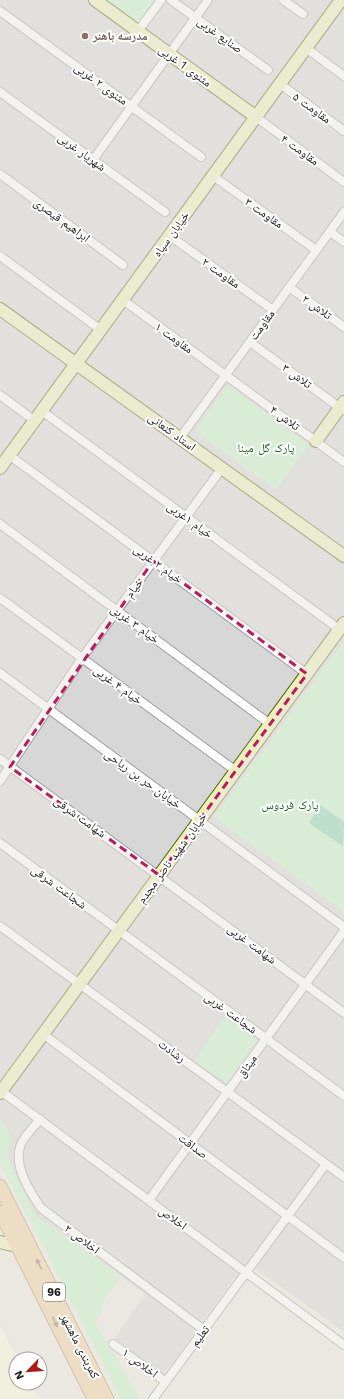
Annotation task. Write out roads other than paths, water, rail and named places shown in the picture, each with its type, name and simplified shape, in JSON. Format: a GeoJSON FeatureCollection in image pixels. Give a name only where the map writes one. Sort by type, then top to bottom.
{"type":"FeatureCollection","features":[{"type":"Feature","properties":{"kind":"main road","name":"کمربندی ماهشهر"},"geometry":{"type":"LineString","coordinates":[[0,1186],[107,1399]]}},
{"type":"Feature","properties":{"kind":"main road","name":"کمربندی ماهشهر"},"geometry":{"type":"LineString","coordinates":[[0,1212],[94,1399]]}},
{"type":"Feature","properties":{"kind":"street","name":"مثنوی 1 غربی"},"geometry":{"type":"LineString","coordinates":[[95,0],[256,117]]}},
{"type":"Feature","properties":{"kind":"street"},"geometry":{"type":"LineString","coordinates":[[138,31],[161,0]]}},
{"type":"Feature","properties":{"kind":"street","name":"صنایع غربی"},"geometry":{"type":"LineString","coordinates":[[171,0],[268,70]]}},
{"type":"Feature","properties":{"kind":"street"},"geometry":{"type":"LineString","coordinates":[[93,160],[208,0]]}},
{"type":"Feature","properties":{"kind":"street"},"geometry":{"type":"LineString","coordinates":[[283,0],[303,14]]}},
{"type":"Feature","properties":{"kind":"street","name":"خیابان سپاه"},"geometry":{"type":"LineString","coordinates":[[0,468],[341,0]]}},
{"type":"Feature","properties":{"kind":"street","name":"مثنوی ۲ غربی"},"geometry":{"type":"LineString","coordinates":[[0,11],[202,157]]}},
{"type":"Feature","properties":{"kind":"street"},"geometry":{"type":"LineString","coordinates":[[306,48],[344,76]]}},
{"type":"Feature","properties":{"kind":"street","name":"مقاومت ۵"},"geometry":{"type":"LineString","coordinates":[[280,84],[344,131]]}},
{"type":"Feature","properties":{"kind":"street","name":"شهریار غربی"},"geometry":{"type":"LineString","coordinates":[[0,92],[164,212]]}},
{"type":"Feature","properties":{"kind":"street","name":"مقاومت ۴"},"geometry":{"type":"LineString","coordinates":[[256,117],[344,182]]}},
{"type":"Feature","properties":{"kind":"street","name":"ابراهیم قیصری"},"geometry":{"type":"LineString","coordinates":[[0,174],[123,265]]}},
{"type":"Feature","properties":{"kind":"street","name":"مقاومت ۳"},"geometry":{"type":"LineString","coordinates":[[213,176],[316,250]]}},
{"type":"Feature","properties":{"kind":"street","name":"مقاومت"},"geometry":{"type":"LineString","coordinates":[[180,438],[344,212]]}},
{"type":"Feature","properties":{"kind":"street"},"geometry":{"type":"LineString","coordinates":[[330,232],[344,242]]}},
{"type":"Feature","properties":{"kind":"street","name":"مقاومت ۲"},"geometry":{"type":"LineString","coordinates":[[170,236],[273,310]]}},
{"type":"Feature","properties":{"kind":"street"},"geometry":{"type":"LineString","coordinates":[[0,256],[101,330]]}},
{"type":"Feature","properties":{"kind":"street","name":"تلاش ۲"},"geometry":{"type":"LineString","coordinates":[[290,287],[344,327]]}},
{"type":"Feature","properties":{"kind":"street","name":"مقاومت ۱"},"geometry":{"type":"LineString","coordinates":[[123,300],[226,375]]}},
{"type":"Feature","properties":{"kind":"street","name":"استاد کنعانی"},"geometry":{"type":"LineString","coordinates":[[0,308],[344,556]]}},
{"type":"Feature","properties":{"kind":"street","name":"تلاش ۳"},"geometry":{"type":"LineString","coordinates":[[250,342],[343,406]]}},
{"type":"Feature","properties":{"kind":"street","name":"تلاش ۴"},"geometry":{"type":"LineString","coordinates":[[226,375],[344,462]]}},
{"type":"Feature","properties":{"kind":"street","name":"خیام ۱غربی"},"geometry":{"type":"LineString","coordinates":[[0,396],[38,416],[342,626]]}},
{"type":"Feature","properties":{"kind":"street"},"geometry":{"type":"LineString","coordinates":[[316,441],[343,406]]}},
{"type":"Feature","properties":{"kind":"street","name":"خیام ۲ غربی"},"geometry":{"type":"LineString","coordinates":[[9,455],[307,674]]}},
{"type":"Feature","properties":{"kind":"street","name":"خیام"},"geometry":{"type":"LineString","coordinates":[[0,781],[82,658],[222,468]]}},
{"type":"Feature","properties":{"kind":"street","name":"خیام ۳ غربی"},"geometry":{"type":"LineString","coordinates":[[0,524],[270,724]]}},
{"type":"Feature","properties":{"kind":"street","name":"خیام ۴ غربی"},"geometry":{"type":"LineString","coordinates":[[0,598],[236,771]]}},
{"type":"Feature","properties":{"kind":"street","name":"خیابان شهید ناصر مجدم"},"geometry":{"type":"LineString","coordinates":[[1,1092],[342,626]]}},
{"type":"Feature","properties":{"kind":"street","name":"خیابان حر بن ریاحی"},"geometry":{"type":"LineString","coordinates":[[0,673],[344,927]]}},
{"type":"Feature","properties":{"kind":"street","name":"شهامت شرقی"},"geometry":{"type":"LineString","coordinates":[[0,759],[159,875]]}},
{"type":"Feature","properties":{"kind":"street","name":"شجاعت شرقی"},"geometry":{"type":"LineString","coordinates":[[0,843],[119,931]]}},
{"type":"Feature","properties":{"kind":"street","name":"شهامت غربی"},"geometry":{"type":"LineString","coordinates":[[159,875],[344,1013]]}},
{"type":"Feature","properties":{"kind":"street","name":"رشادت"},"geometry":{"type":"LineString","coordinates":[[0,926],[344,1177]]}},
{"type":"Feature","properties":{"kind":"street","name":"شجاعت غربی"},"geometry":{"type":"LineString","coordinates":[[119,931],[344,1096]]}},
{"type":"Feature","properties":{"kind":"street","name":"میثاق"},"geometry":{"type":"LineString","coordinates":[[149,1200],[344,931]]}},
{"type":"Feature","properties":{"kind":"street","name":"صداقت"},"geometry":{"type":"LineString","coordinates":[[43,1034],[344,1258]]}},
{"type":"Feature","properties":{"kind":"street","name":"اخلاص"},"geometry":{"type":"LineString","coordinates":[[1,1092],[40,1119],[344,1345]]}},
{"type":"Feature","properties":{"kind":"street","name":"اخلاص ۲"},"geometry":{"type":"LineString","coordinates":[[40,1119],[20,1146],[18,1160],[30,1190],[41,1208],[204,1330]]}},
{"type":"Feature","properties":{"kind":"street","name":"تعلیم"},"geometry":{"type":"LineString","coordinates":[[153,1399],[326,1164]]}},
{"type":"Feature","properties":{"kind":"street"},"geometry":{"type":"LineString","coordinates":[[0,1242],[17,1246]]}},
{"type":"Feature","properties":{"kind":"street","name":"اخلاص ۱"},"geometry":{"type":"LineString","coordinates":[[113,1344],[166,1382]]}},
{"type":"Feature","properties":{"kind":"place","name":"مدرسه باهنر"},"geometry":{"type":"Point","coordinates":[85,36]}},
{"type":"Feature","properties":{"kind":"park label","name":"پارک گل مینا"},"geometry":{"type":"Point","coordinates":[266,448]}},
{"type":"Feature","properties":{"kind":"park label","name":"پارک فردوس"},"geometry":{"type":"Point","coordinates":[290,805]}}]}
